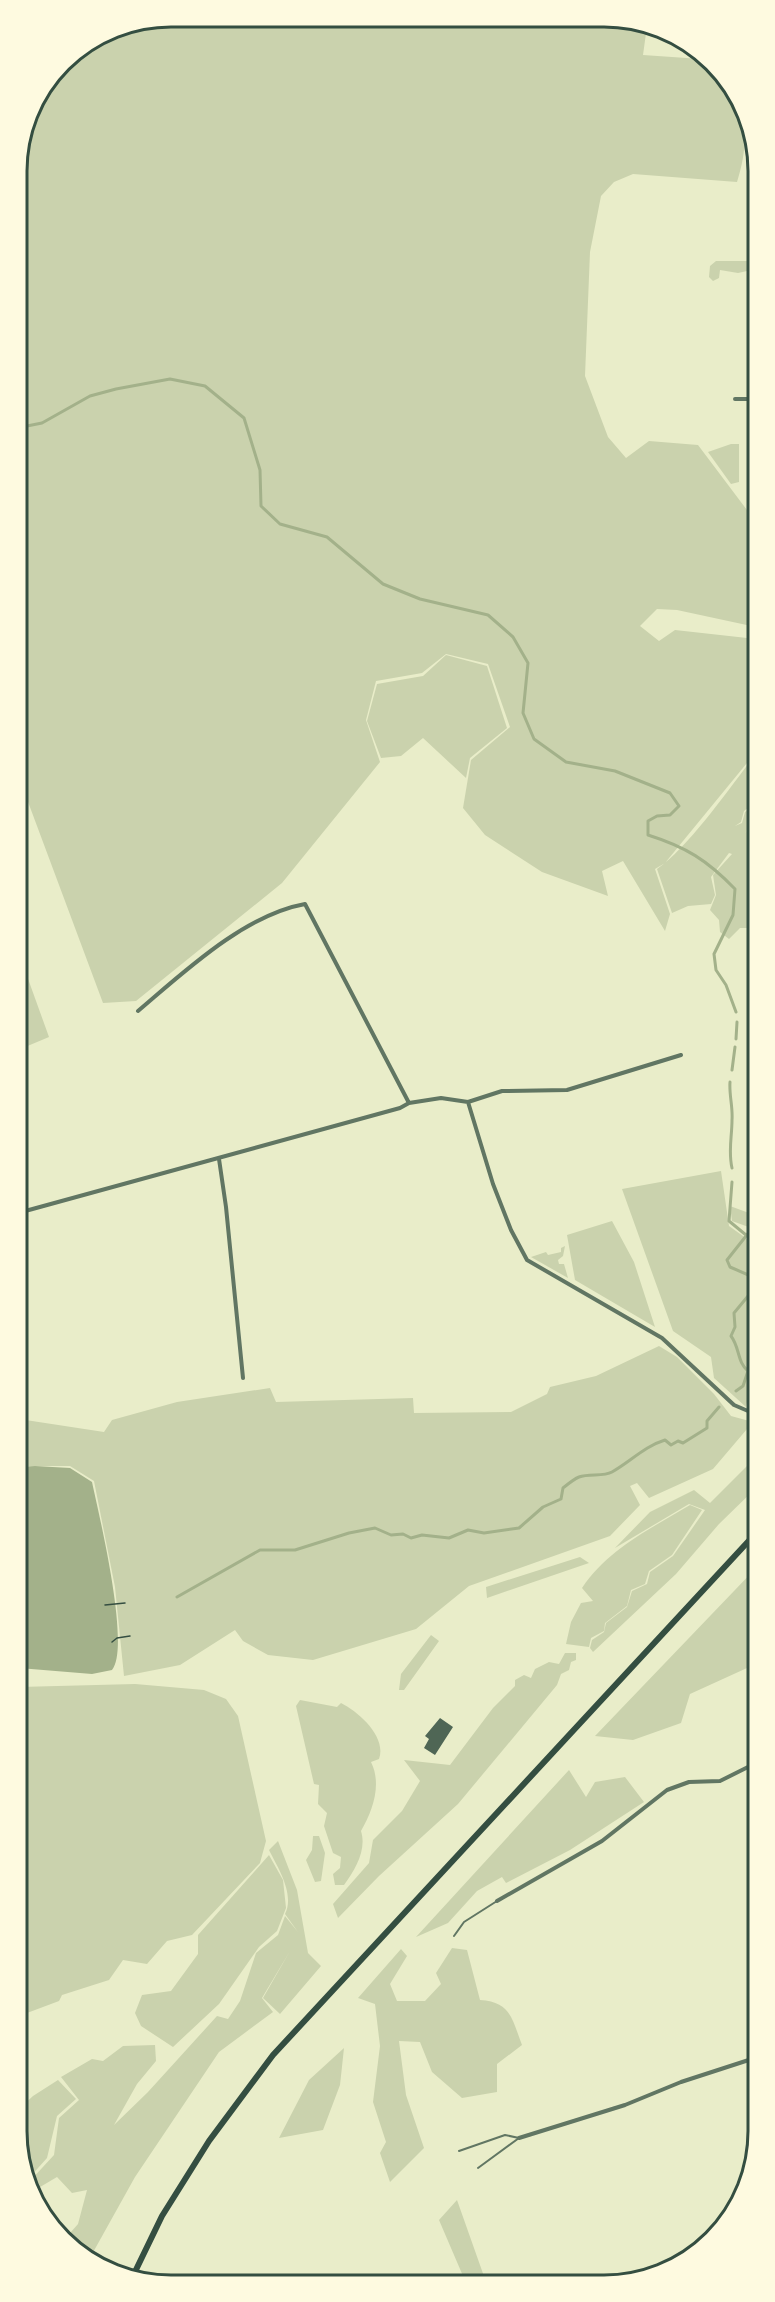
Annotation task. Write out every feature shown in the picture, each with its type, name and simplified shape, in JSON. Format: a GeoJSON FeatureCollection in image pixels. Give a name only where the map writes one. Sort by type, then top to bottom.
{"type":"FeatureCollection","features":[{"type":"Feature","properties":{"kind":"main road"},"geometry":{"type":"LineString","coordinates":[[136,2270],[162,2216],[208,2141],[273,2055],[748,1542]]}},
{"type":"Feature","properties":{"kind":"street"},"geometry":{"type":"LineString","coordinates":[[735,399],[748,399]]}},
{"type":"Feature","properties":{"kind":"street"},"geometry":{"type":"LineString","coordinates":[[138,1011],[208,952],[282,908],[305,904],[409,1103]]}},
{"type":"Feature","properties":{"kind":"street"},"geometry":{"type":"LineString","coordinates":[[27,1211],[219,1159],[293,1136],[400,1108],[409,1103],[441,1098],[468,1102],[501,1091],[567,1090],[681,1055]]}},
{"type":"Feature","properties":{"kind":"street"},"geometry":{"type":"LineString","coordinates":[[468,1102],[493,1184],[511,1230],[527,1260],[662,1338],[734,1405],[748,1411]]}},
{"type":"Feature","properties":{"kind":"street"},"geometry":{"type":"LineString","coordinates":[[219,1159],[243,1378]]}},
{"type":"Feature","properties":{"kind":"street"},"geometry":{"type":"LineString","coordinates":[[497,1901],[602,1840],[667,1790],[689,1782],[720,1781],[748,1767]]}},
{"type":"Feature","properties":{"kind":"street"},"geometry":{"type":"LineString","coordinates":[[519,2138],[625,2105],[681,2082],[748,2060]]}},
{"type":"Feature","properties":{"kind":"lane"},"geometry":{"type":"LineString","coordinates":[[454,1936],[464,1922],[497,1901]]}},
{"type":"Feature","properties":{"kind":"lane"},"geometry":{"type":"LineString","coordinates":[[459,2151],[505,2135],[519,2138]]}},
{"type":"Feature","properties":{"kind":"lane"},"geometry":{"type":"LineString","coordinates":[[478,2168],[519,2138]]}},
{"type":"Feature","properties":{"kind":"path"},"geometry":{"type":"LineString","coordinates":[[105,1605],[125,1603]]}},
{"type":"Feature","properties":{"kind":"path"},"geometry":{"type":"LineString","coordinates":[[112,1642],[130,1636]]}},
{"type":"Feature","properties":{"kind":"shaded area"},"geometry":{"type":"Polygon","coordinates":[[[162,27],[613,27],[646,34],[643,55],[694,58],[718,83],[737,116],[744,144],[737,182],[633,174],[614,182],[601,196],[590,252],[585,376],[608,437],[626,458],[649,441],[698,445],[748,511],[748,625],[677,610],[657,609],[640,626],[659,641],[675,630],[748,638],[748,762],[665,863],[655,869],[670,914],[665,931],[623,861],[602,871],[608,896],[542,872],[485,835],[463,808],[471,760],[510,727],[488,664],[446,654],[422,673],[376,681],[366,720],[380,762],[282,883],[136,1001],[103,1003],[27,799],[27,162],[38,116],[51,91],[69,69],[99,46],[125,35],[162,27]]]}},
{"type":"Feature","properties":{"kind":"shaded area"},"geometry":{"type":"Polygon","coordinates":[[[716,261],[748,261],[748,271],[738,273],[720,270],[719,278],[713,281],[709,277],[710,266],[716,261]]]}},
{"type":"Feature","properties":{"kind":"shaded area"},"geometry":{"type":"Polygon","coordinates":[[[731,444],[739,444],[739,482],[731,484],[708,452],[731,444]]]}},
{"type":"Feature","properties":{"kind":"shaded area"},"geometry":{"type":"Polygon","coordinates":[[[446,655],[487,666],[507,728],[470,758],[466,778],[423,738],[401,756],[381,758],[367,721],[377,684],[423,676],[446,655]]]}},
{"type":"Feature","properties":{"kind":"shaded area"},"geometry":{"type":"Polygon","coordinates":[[[748,765],[748,808],[744,811],[741,822],[735,826],[742,823],[745,812],[748,810],[748,829],[745,833],[748,829],[748,928],[740,928],[729,939],[720,932],[719,920],[710,910],[716,895],[713,875],[732,854],[729,853],[711,877],[715,895],[711,904],[688,906],[672,913],[657,869],[683,846],[748,765]]]}},
{"type":"Feature","properties":{"kind":"shaded area"},"geometry":{"type":"Polygon","coordinates":[[[27,976],[49,1037],[27,1046],[27,976]]]}},
{"type":"Feature","properties":{"kind":"shaded area"},"geometry":{"type":"Polygon","coordinates":[[[721,1171],[729,1226],[748,1240],[748,1397],[746,1407],[714,1378],[711,1357],[673,1331],[622,1189],[721,1171]]]}},
{"type":"Feature","properties":{"kind":"shaded area"},"geometry":{"type":"Polygon","coordinates":[[[730,1206],[748,1213],[748,1227],[732,1221],[730,1206]]]}},
{"type":"Feature","properties":{"kind":"shaded area"},"geometry":{"type":"Polygon","coordinates":[[[612,1221],[634,1262],[655,1327],[575,1280],[567,1235],[612,1221]]]}},
{"type":"Feature","properties":{"kind":"shaded area"},"geometry":{"type":"Polygon","coordinates":[[[565,1246],[563,1256],[558,1260],[559,1264],[564,1264],[568,1278],[531,1257],[546,1252],[548,1255],[561,1252],[561,1248],[565,1246]]]}},
{"type":"Feature","properties":{"kind":"shaded area"},"geometry":{"type":"Polygon","coordinates":[[[659,1346],[677,1357],[714,1394],[731,1416],[748,1421],[748,1428],[713,1469],[649,1498],[637,1483],[630,1486],[640,1505],[610,1536],[469,1586],[416,1629],[313,1660],[268,1655],[243,1641],[235,1630],[180,1665],[124,1676],[115,1587],[94,1481],[70,1466],[27,1466],[27,1420],[104,1432],[112,1420],[177,1402],[270,1388],[276,1402],[413,1398],[414,1413],[511,1412],[547,1394],[550,1387],[596,1376],[659,1346]]]}},
{"type":"Feature","properties":{"kind":"shaded area"},"geometry":{"type":"Polygon","coordinates":[[[748,1465],[748,1496],[719,1524],[676,1574],[593,1652],[590,1648],[592,1640],[604,1632],[606,1623],[627,1607],[632,1591],[647,1584],[650,1572],[673,1556],[705,1510],[689,1504],[615,1548],[650,1512],[694,1490],[710,1503],[748,1465]]]}},
{"type":"Feature","properties":{"kind":"shaded area"},"geometry":{"type":"Polygon","coordinates":[[[27,1466],[70,1468],[92,1482],[116,1609],[117,1657],[112,1670],[92,1674],[27,1669],[27,1466]]]}},
{"type":"Feature","properties":{"kind":"shaded area"},"geometry":{"type":"Polygon","coordinates":[[[690,1505],[702,1510],[672,1555],[649,1571],[645,1584],[631,1590],[627,1606],[605,1623],[604,1631],[591,1638],[589,1647],[566,1644],[571,1622],[581,1603],[593,1601],[582,1588],[592,1574],[631,1541],[690,1505]]]}},
{"type":"Feature","properties":{"kind":"shaded area"},"geometry":{"type":"Polygon","coordinates":[[[580,1557],[589,1563],[487,1598],[486,1587],[580,1557]]]}},
{"type":"Feature","properties":{"kind":"shaded area"},"geometry":{"type":"Polygon","coordinates":[[[748,1576],[748,1668],[690,1694],[681,1723],[633,1740],[595,1736],[748,1576]]]}},
{"type":"Feature","properties":{"kind":"shaded area"},"geometry":{"type":"Polygon","coordinates":[[[431,1635],[439,1641],[404,1690],[399,1690],[401,1674],[431,1635]]]}},
{"type":"Feature","properties":{"kind":"shaded area"},"geometry":{"type":"Polygon","coordinates":[[[565,1653],[576,1653],[576,1660],[571,1662],[569,1670],[561,1674],[557,1685],[458,1804],[379,1876],[338,1918],[333,1904],[369,1863],[373,1840],[402,1811],[420,1781],[404,1760],[450,1765],[493,1708],[515,1686],[515,1680],[524,1675],[531,1678],[535,1669],[549,1662],[559,1664],[565,1653]]]}},
{"type":"Feature","properties":{"kind":"shaded area"},"geometry":{"type":"Polygon","coordinates":[[[135,1684],[204,1690],[226,1699],[238,1716],[266,1841],[260,1863],[192,1935],[167,1941],[147,1964],[123,1960],[109,1980],[62,1995],[59,2001],[27,2013],[27,1687],[135,1684]]]}},
{"type":"Feature","properties":{"kind":"shaded area"},"geometry":{"type":"Polygon","coordinates":[[[300,1700],[337,1707],[341,1703],[356,1712],[370,1726],[379,1742],[379,1759],[371,1762],[376,1779],[375,1797],[361,1831],[361,1852],[356,1866],[344,1885],[335,1885],[333,1874],[340,1868],[341,1857],[333,1853],[324,1826],[327,1813],[318,1804],[319,1785],[314,1784],[296,1706],[300,1700]]]}},
{"type":"Feature","properties":{"kind":"shaded area"},"geometry":{"type":"Polygon","coordinates":[[[569,1770],[586,1797],[595,1782],[625,1777],[644,1802],[570,1850],[506,1883],[502,1877],[477,1891],[448,1923],[416,1937],[569,1770]]]}},
{"type":"Feature","properties":{"kind":"shaded area"},"geometry":{"type":"Polygon","coordinates":[[[313,1836],[319,1836],[325,1853],[321,1881],[315,1882],[306,1860],[312,1850],[313,1836]]]}},
{"type":"Feature","properties":{"kind":"shaded area"},"geometry":{"type":"Polygon","coordinates":[[[278,1841],[297,1890],[308,1953],[321,1966],[280,2014],[263,1998],[290,1951],[262,1998],[273,2012],[219,2052],[135,2177],[93,2252],[70,2234],[78,2224],[87,2190],[72,2193],[57,2177],[39,2188],[35,2176],[54,2155],[59,2118],[79,2100],[61,2077],[92,2059],[103,2061],[123,2046],[155,2045],[156,2061],[137,2084],[114,2125],[148,2092],[217,2016],[228,2019],[240,2001],[256,1953],[278,1935],[285,1916],[298,1932],[285,1914],[288,1906],[287,1890],[269,1850],[278,1841]]]}},
{"type":"Feature","properties":{"kind":"shaded area"},"geometry":{"type":"Polygon","coordinates":[[[269,1855],[283,1880],[286,1908],[277,1931],[259,1947],[219,2004],[173,2047],[141,2026],[135,2013],[142,1995],[171,1991],[198,1954],[198,1935],[269,1855]]]}},
{"type":"Feature","properties":{"kind":"shaded area"},"geometry":{"type":"Polygon","coordinates":[[[452,1948],[467,1950],[480,2000],[490,2001],[504,2008],[512,2020],[522,2045],[497,2064],[497,2092],[462,2098],[432,2072],[420,2042],[399,2041],[406,2095],[424,2148],[390,2182],[380,2153],[386,2142],[373,2102],[380,2046],[375,2004],[358,1998],[401,1949],[407,1956],[390,1984],[397,2001],[425,2001],[441,1984],[436,1973],[452,1948]]]}},
{"type":"Feature","properties":{"kind":"shaded area"},"geometry":{"type":"Polygon","coordinates":[[[344,2048],[340,2085],[323,2130],[279,2138],[309,2080],[344,2048]]]}},
{"type":"Feature","properties":{"kind":"shaded area"},"geometry":{"type":"Polygon","coordinates":[[[58,2080],[76,2099],[57,2116],[47,2158],[34,2173],[27,2140],[27,2102],[58,2080]]]}},
{"type":"Feature","properties":{"kind":"shaded area"},"geometry":{"type":"Polygon","coordinates":[[[457,2200],[484,2275],[463,2275],[439,2220],[457,2200]]]}},
{"type":"Feature","properties":{"kind":"building"},"geometry":{"type":"Polygon","coordinates":[[[440,1718],[453,1727],[435,1755],[424,1748],[429,1739],[425,1736],[440,1718]]]}},
{"type":"Feature","properties":{"kind":"waterway"},"geometry":{"type":"LineString","coordinates":[[27,426],[42,423],[90,396],[116,389],[170,379],[205,386],[244,418],[260,470],[261,506],[280,524],[327,537],[383,584],[420,599],[488,615],[513,637],[528,663],[523,713],[534,739],[566,762],[615,771],[670,793],[679,806],[670,815],[657,816],[648,821],[648,835],[674,844],[695,856],[715,870],[735,889],[733,915],[714,954],[716,970],[726,985],[736,1012]]}},
{"type":"Feature","properties":{"kind":"waterway"},"geometry":{"type":"LineString","coordinates":[[736,1039],[737,1022]]}},
{"type":"Feature","properties":{"kind":"waterway"},"geometry":{"type":"LineString","coordinates":[[732,1070],[735,1047]]}},
{"type":"Feature","properties":{"kind":"waterway"},"geometry":{"type":"LineString","coordinates":[[730,1082],[732,1168]]}},
{"type":"Feature","properties":{"kind":"waterway"},"geometry":{"type":"LineString","coordinates":[[732,1182],[729,1221],[746,1235]]}},
{"type":"Feature","properties":{"kind":"waterway"},"geometry":{"type":"LineString","coordinates":[[748,1234],[727,1260],[730,1267],[748,1275]]}},
{"type":"Feature","properties":{"kind":"waterway"},"geometry":{"type":"LineString","coordinates":[[748,1296],[734,1313],[735,1327],[731,1336],[742,1363],[748,1371]]}},
{"type":"Feature","properties":{"kind":"waterway"},"geometry":{"type":"LineString","coordinates":[[736,1391],[743,1386],[748,1371]]}},
{"type":"Feature","properties":{"kind":"waterway"},"geometry":{"type":"LineString","coordinates":[[177,1597],[260,1550],[295,1550],[349,1533],[375,1528],[391,1535],[403,1534],[411,1538],[422,1535],[449,1538],[468,1530],[484,1533],[519,1528],[543,1507],[561,1499],[563,1488],[575,1479],[612,1472],[644,1450],[665,1440],[671,1445],[678,1441],[683,1443],[707,1428],[707,1421],[719,1407]]}}]}
